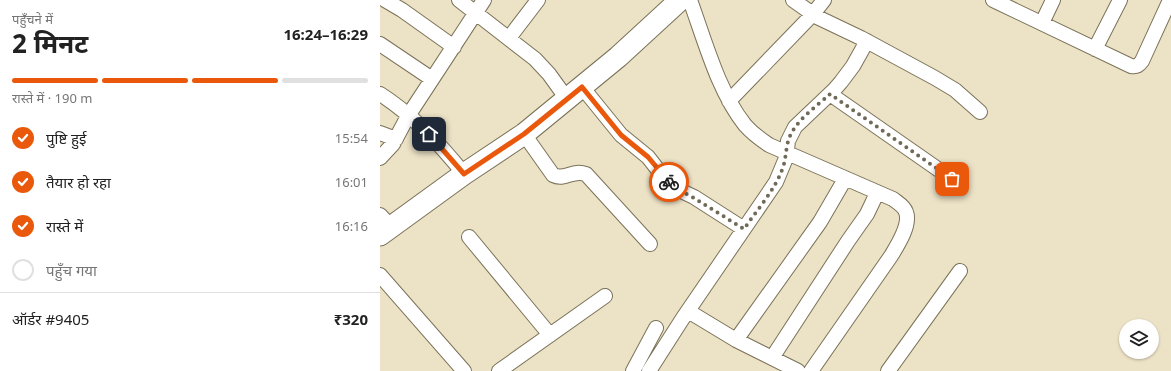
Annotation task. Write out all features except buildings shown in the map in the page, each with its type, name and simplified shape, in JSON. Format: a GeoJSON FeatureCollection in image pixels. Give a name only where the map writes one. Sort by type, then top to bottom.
{"type":"FeatureCollection","features":[{"type":"Feature","properties":{"kind":"highway"},"geometry":{"type":"LineString","coordinates":[[384,226],[524,134],[636,41],[680,0]]}},
{"type":"Feature","properties":{"kind":"street"},"geometry":{"type":"LineString","coordinates":[[385,0],[402,10],[454,47]]}},
{"type":"Feature","properties":{"kind":"street"},"geometry":{"type":"LineString","coordinates":[[459,0],[509,38],[575,93],[621,135],[648,157],[666,180],[675,188],[698,200],[744,229]]}},
{"type":"Feature","properties":{"kind":"street"},"geometry":{"type":"LineString","coordinates":[[380,158],[396,139],[408,116],[484,0]]}},
{"type":"Feature","properties":{"kind":"street"},"geometry":{"type":"LineString","coordinates":[[509,38],[538,0]]}},
{"type":"Feature","properties":{"kind":"street"},"geometry":{"type":"LineString","coordinates":[[690,0],[719,79],[729,101],[746,126],[757,137],[769,145],[786,153],[892,200],[902,206],[906,212],[907,220],[903,234],[891,256],[811,371]]}},
{"type":"Feature","properties":{"kind":"street"},"geometry":{"type":"LineString","coordinates":[[793,0],[813,14],[868,41],[944,83],[955,90],[980,112]]}},
{"type":"Feature","properties":{"kind":"street"},"geometry":{"type":"LineString","coordinates":[[729,101],[813,14],[824,0]]}},
{"type":"Feature","properties":{"kind":"street"},"geometry":{"type":"LineString","coordinates":[[993,0],[1131,66],[1138,66],[1142,61],[1170,0]]}},
{"type":"Feature","properties":{"kind":"street"},"geometry":{"type":"LineString","coordinates":[[1042,23],[1053,0]]}},
{"type":"Feature","properties":{"kind":"street"},"geometry":{"type":"LineString","coordinates":[[1095,49],[1120,0]]}},
{"type":"Feature","properties":{"kind":"street"},"geometry":{"type":"LineString","coordinates":[[649,371],[776,182],[782,170],[788,141],[795,127],[841,82],[853,66],[868,41]]}},
{"type":"Feature","properties":{"kind":"street"},"geometry":{"type":"LineString","coordinates":[[380,44],[432,79]]}},
{"type":"Feature","properties":{"kind":"street"},"geometry":{"type":"LineString","coordinates":[[380,94],[435,140],[464,174]]}},
{"type":"Feature","properties":{"kind":"street"},"geometry":{"type":"LineString","coordinates":[[830,94],[952,179]]}},
{"type":"Feature","properties":{"kind":"street"},"geometry":{"type":"LineString","coordinates":[[380,133],[396,139]]}},
{"type":"Feature","properties":{"kind":"street"},"geometry":{"type":"LineString","coordinates":[[524,134],[553,175],[558,178],[574,172],[586,174],[650,244]]}},
{"type":"Feature","properties":{"kind":"street"},"geometry":{"type":"LineString","coordinates":[[736,340],[820,222],[845,179]]}},
{"type":"Feature","properties":{"kind":"street"},"geometry":{"type":"LineString","coordinates":[[772,358],[848,241],[868,214],[877,193]]}},
{"type":"Feature","properties":{"kind":"street"},"geometry":{"type":"LineString","coordinates":[[469,237],[550,335]]}},
{"type":"Feature","properties":{"kind":"street"},"geometry":{"type":"LineString","coordinates":[[888,371],[960,271]]}},
{"type":"Feature","properties":{"kind":"street"},"geometry":{"type":"LineString","coordinates":[[380,275],[464,371]]}},
{"type":"Feature","properties":{"kind":"street"},"geometry":{"type":"LineString","coordinates":[[499,371],[605,296]]}},
{"type":"Feature","properties":{"kind":"street"},"geometry":{"type":"LineString","coordinates":[[688,311],[736,340],[798,371]]}},
{"type":"Feature","properties":{"kind":"street"},"geometry":{"type":"LineString","coordinates":[[633,371],[656,328]]}},
{"type":"Feature","properties":{"kind":"way so far"},"geometry":{"type":"LineString","coordinates":[[669,182],[675,188],[744,229],[776,182],[782,170],[786,158],[786,148],[790,134],[814,108],[830,94],[952,179]]}},
{"type":"Feature","properties":{"kind":"route"},"geometry":{"type":"LineString","coordinates":[[429,134],[464,174],[524,134],[582,87],[621,135],[648,157],[669,182]]}}]}
